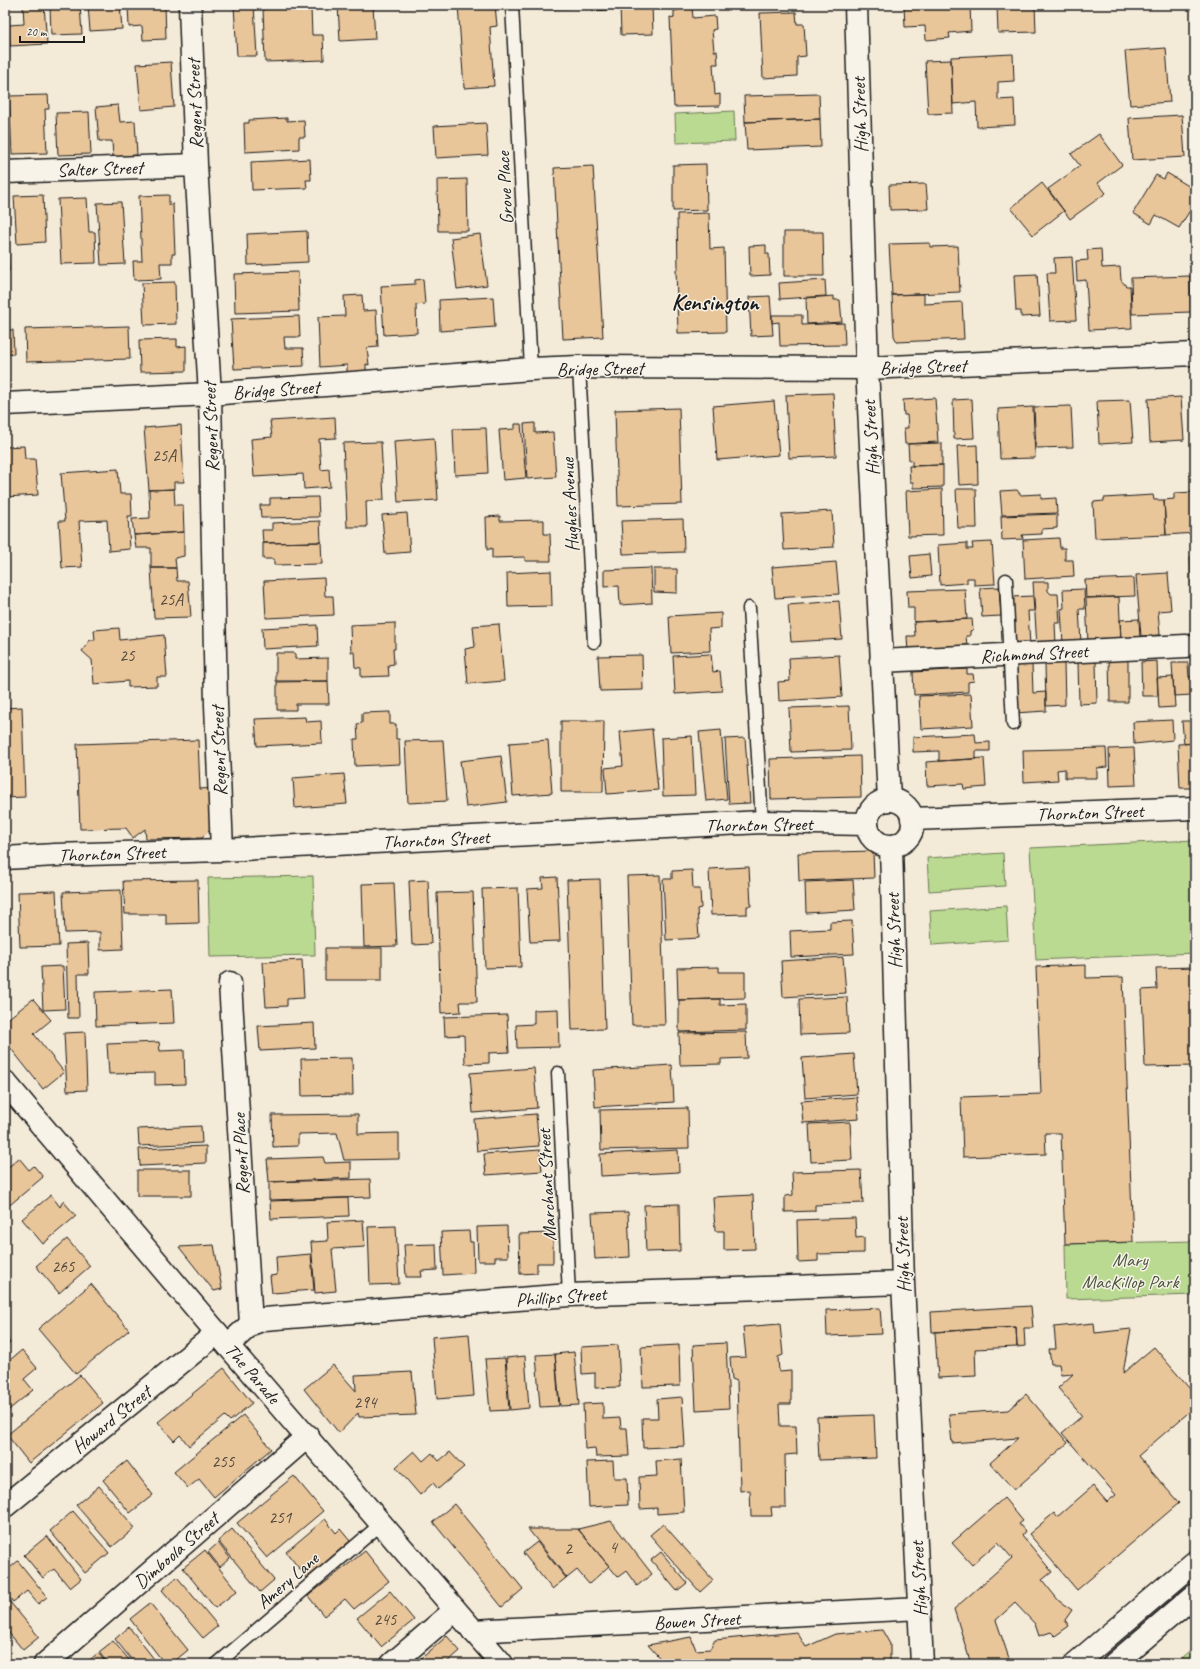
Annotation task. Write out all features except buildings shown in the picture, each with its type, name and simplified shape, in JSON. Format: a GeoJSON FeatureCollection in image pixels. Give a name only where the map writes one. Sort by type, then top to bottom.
{"type":"FeatureCollection","features":[{"type":"Feature","properties":{"kind":"main road","name":"Regent Street"},"geometry":{"type":"LineString","coordinates":[[190,5],[196,165],[210,394],[216,705],[222,850]]}},
{"type":"Feature","properties":{"kind":"main road","name":"High Street"},"geometry":{"type":"LineString","coordinates":[[856,5],[867,368],[889,800]]}},
{"type":"Feature","properties":{"kind":"main road","name":"Salter Street"},"geometry":{"type":"LineString","coordinates":[[5,172],[196,165]]}},
{"type":"Feature","properties":{"kind":"main road","name":"Bridge Street"},"geometry":{"type":"LineString","coordinates":[[5,404],[210,394],[531,369],[580,367],[867,368],[1195,354]]}},
{"type":"Feature","properties":{"kind":"main road","name":"Richmond Street"},"geometry":{"type":"LineString","coordinates":[[882,661],[1186,646]]}},
{"type":"Feature","properties":{"kind":"main road"},"geometry":{"type":"LineString","coordinates":[[889,800],[895,800],[907,807],[912,819],[910,834],[899,844],[891,846],[877,842],[872,837],[866,824],[870,810],[882,801],[889,800]]}},
{"type":"Feature","properties":{"kind":"main road","name":"Thornton Street"},"geometry":{"type":"LineString","coordinates":[[912,819],[1195,808]]}},
{"type":"Feature","properties":{"kind":"main road","name":"Thornton Street"},"geometry":{"type":"LineString","coordinates":[[5,858],[222,850],[762,822],[866,824]]}},
{"type":"Feature","properties":{"kind":"main road","name":"High Street"},"geometry":{"type":"LineString","coordinates":[[891,846],[903,1283],[922,1664]]}},
{"type":"Feature","properties":{"kind":"main road","name":"Regent Place"},"geometry":{"type":"LineString","coordinates":[[230,983],[251,1324]]}},
{"type":"Feature","properties":{"kind":"main road","name":"The Parade"},"geometry":{"type":"LineString","coordinates":[[5,1082],[502,1664]]}},
{"type":"Feature","properties":{"kind":"main road","name":"Phillips Street"},"geometry":{"type":"LineString","coordinates":[[223,1339],[251,1324],[264,1319],[568,1295],[903,1283]]}},
{"type":"Feature","properties":{"kind":"main road","name":"Howard Street"},"geometry":{"type":"LineString","coordinates":[[8,1498],[223,1339]]}},
{"type":"Feature","properties":{"kind":"main road","name":"Dimboola Street"},"geometry":{"type":"LineString","coordinates":[[45,1664],[308,1436]]}},
{"type":"Feature","properties":{"kind":"main road"},"geometry":{"type":"LineString","coordinates":[[1074,1664],[1195,1562]]}},
{"type":"Feature","properties":{"kind":"main road"},"geometry":{"type":"LineString","coordinates":[[1114,1664],[1195,1596]]}},
{"type":"Feature","properties":{"kind":"main road","name":"Bowen Street"},"geometry":{"type":"LineString","coordinates":[[473,1631],[920,1608]]}},
{"type":"Feature","properties":{"kind":"main road"},"geometry":{"type":"LineString","coordinates":[[392,1664],[455,1610]]}},
{"type":"Feature","properties":{"kind":"lane","name":"Grove Place"},"geometry":{"type":"LineString","coordinates":[[512,5],[531,369]]}},
{"type":"Feature","properties":{"kind":"lane","name":"Hughes Avenue"},"geometry":{"type":"LineString","coordinates":[[580,367],[594,642]]}},
{"type":"Feature","properties":{"kind":"lane"},"geometry":{"type":"LineString","coordinates":[[1006,580],[1013,724]]}},
{"type":"Feature","properties":{"kind":"lane"},"geometry":{"type":"LineString","coordinates":[[749,608],[762,822]]}},
{"type":"Feature","properties":{"kind":"lane","name":"Marchant Street"},"geometry":{"type":"LineString","coordinates":[[558,1073],[568,1295]]}},
{"type":"Feature","properties":{"kind":"lane","name":"Amery Lane"},"geometry":{"type":"LineString","coordinates":[[217,1664],[381,1524]]}},
{"type":"Feature","properties":{"kind":"green space"},"geometry":{"type":"Polygon","coordinates":[[[734,111],[735,141],[676,143],[675,114],[734,111]]]}},
{"type":"Feature","properties":{"kind":"green space"},"geometry":{"type":"Polygon","coordinates":[[[1190,557],[1195,557],[1195,637],[1193,637],[1190,557]]]}},
{"type":"Feature","properties":{"kind":"green space"},"geometry":{"type":"Polygon","coordinates":[[[1195,840],[1195,953],[1036,960],[1030,848],[1195,840]]]}},
{"type":"Feature","properties":{"kind":"green space"},"geometry":{"type":"Polygon","coordinates":[[[1003,853],[1005,886],[929,891],[927,858],[1003,853]]]}},
{"type":"Feature","properties":{"kind":"green space"},"geometry":{"type":"Polygon","coordinates":[[[313,876],[315,955],[210,957],[208,878],[313,876]]]}},
{"type":"Feature","properties":{"kind":"green space"},"geometry":{"type":"Polygon","coordinates":[[[1006,906],[1008,940],[932,945],[930,911],[1006,906]]]}},
{"type":"Feature","properties":{"kind":"green space","name":"Mary MacKillop Park"},"geometry":{"type":"Polygon","coordinates":[[[1195,1241],[1195,1295],[1066,1299],[1065,1244],[1195,1241]]]}},
{"type":"Feature","properties":{"kind":"green space"},"geometry":{"type":"Polygon","coordinates":[[[1195,1647],[1195,1664],[1186,1664],[1181,1659],[1195,1647]]]}},
{"type":"Feature","properties":{"kind":"district","name":"Kensington"},"geometry":{"type":"Point","coordinates":[715,302]}}]}
